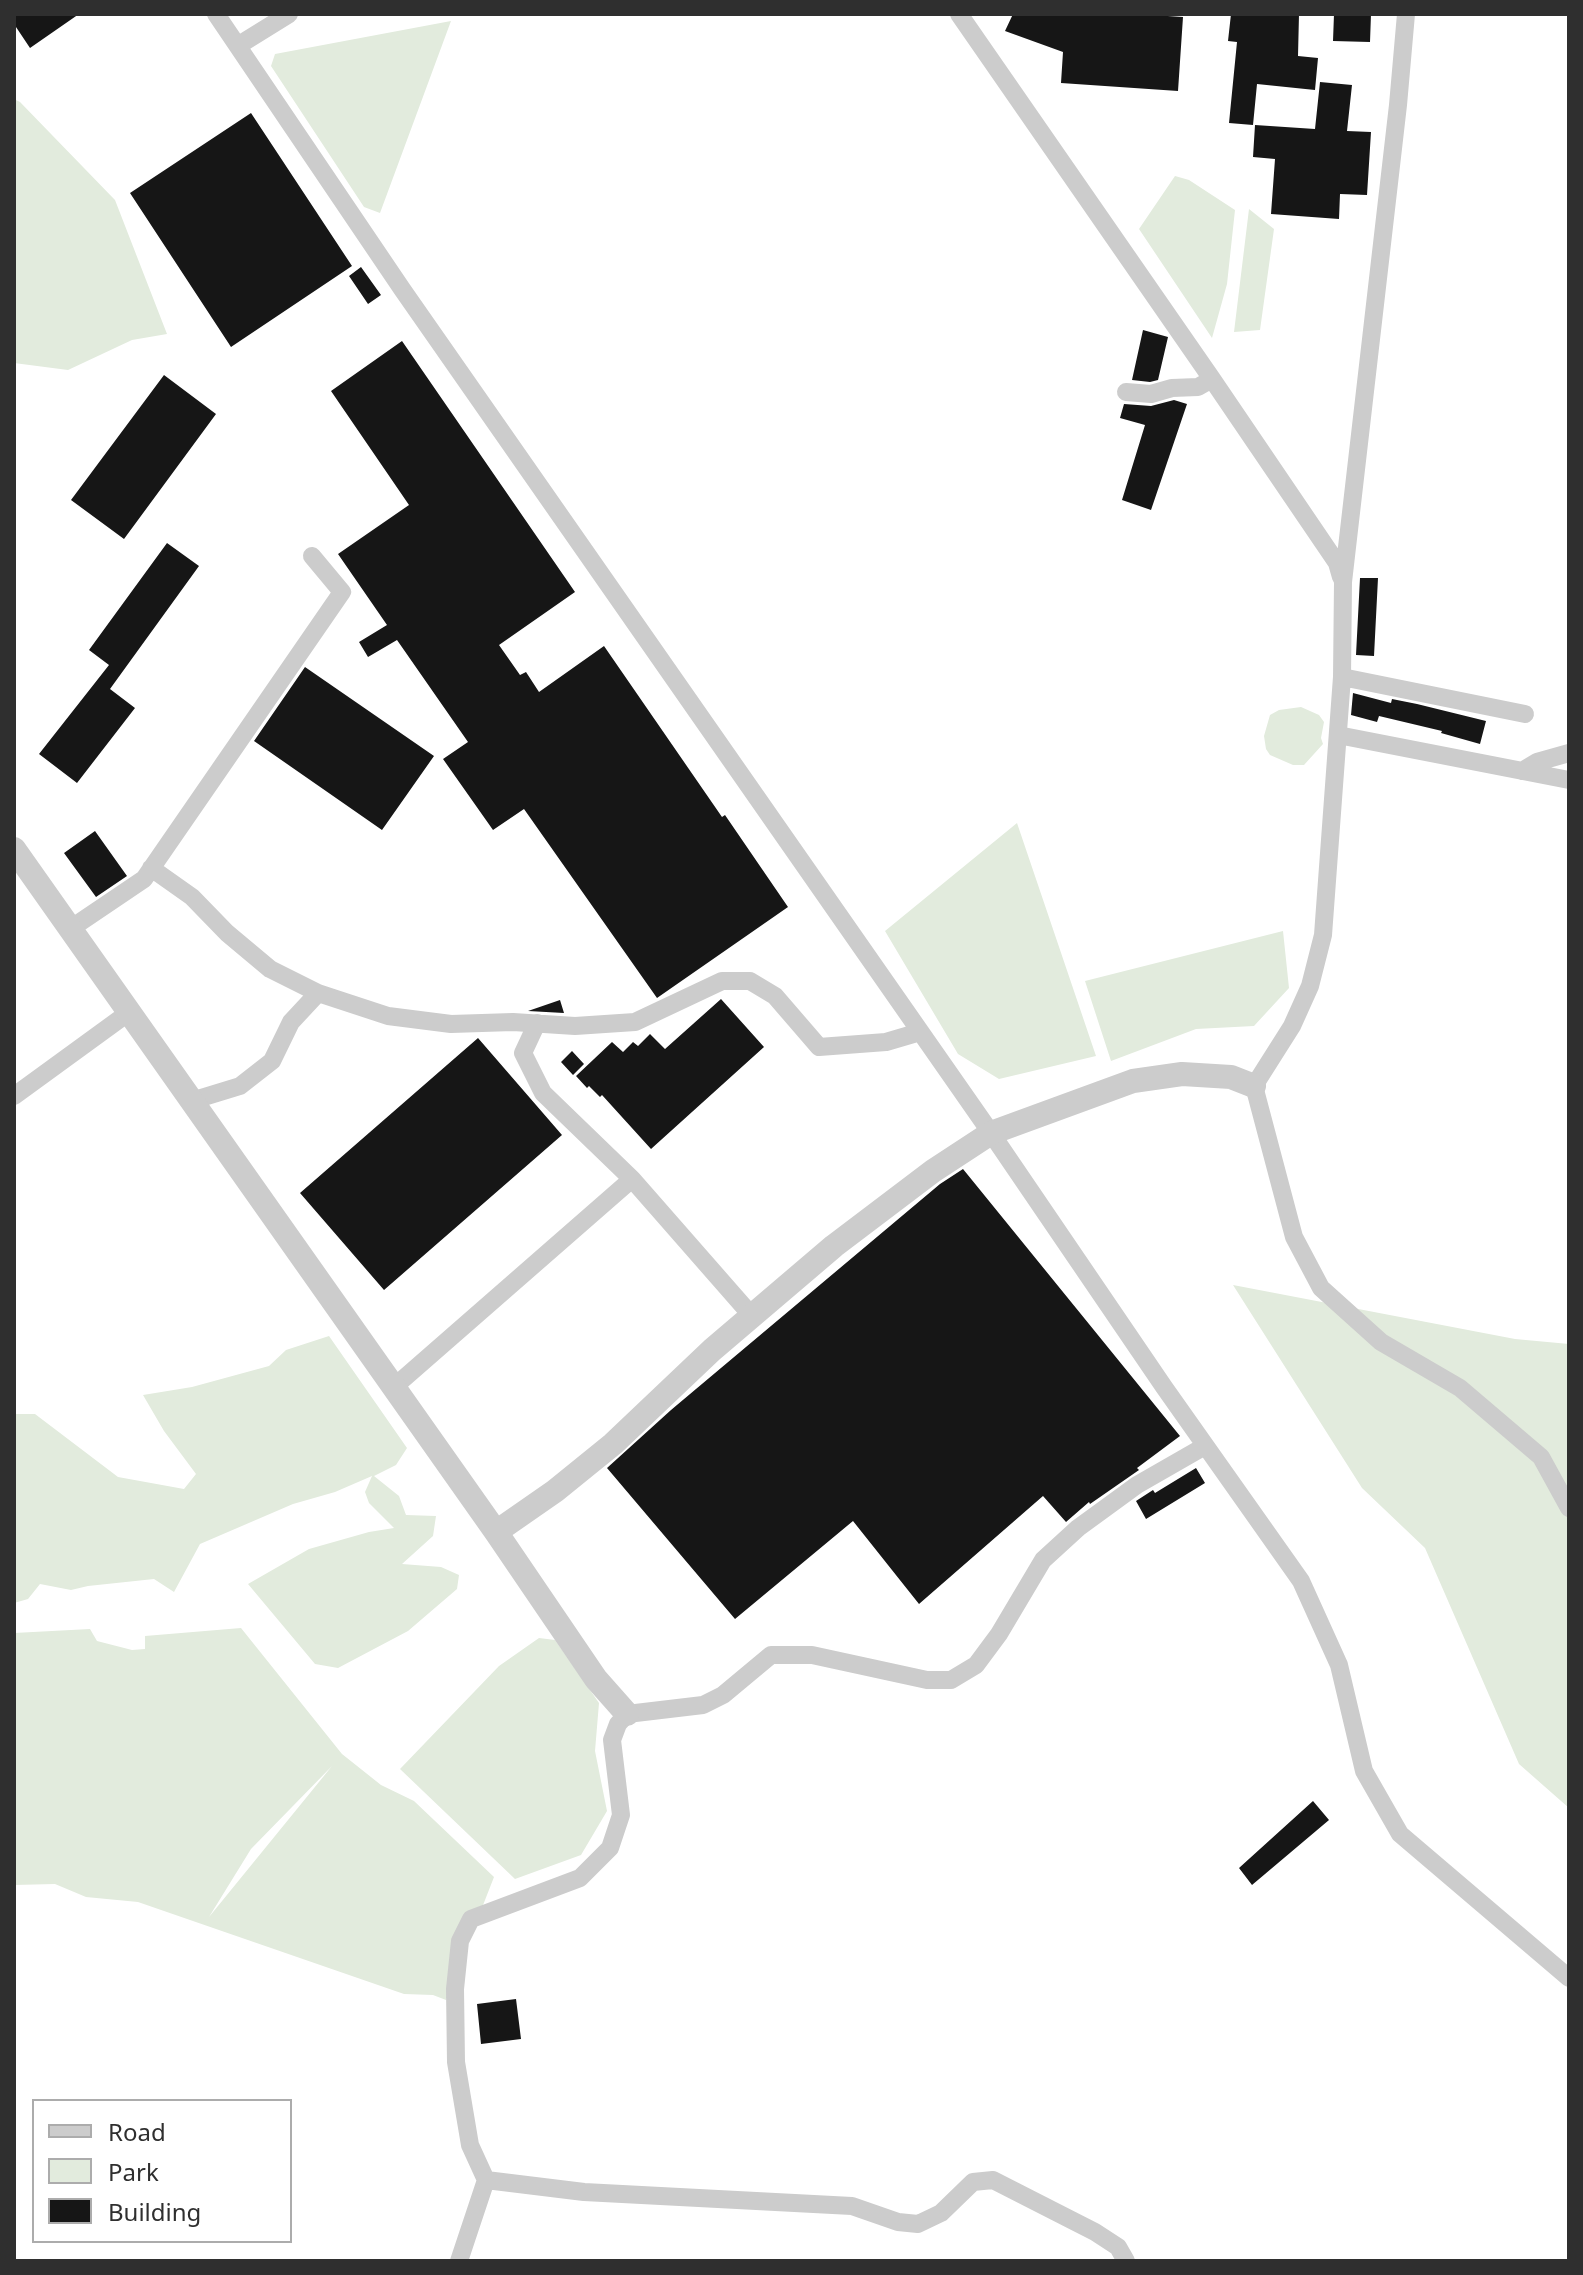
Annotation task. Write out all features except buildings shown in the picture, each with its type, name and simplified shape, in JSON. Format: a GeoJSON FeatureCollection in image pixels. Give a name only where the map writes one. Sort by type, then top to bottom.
{"type":"FeatureCollection","features":[{"type":"Feature","properties":{"kind":"street"},"geometry":{"type":"LineString","coordinates":[[216,14],[402,289],[1301,1581],[1339,1665],[1364,1771],[1400,1834],[1569,1978]]}},
{"type":"Feature","properties":{"kind":"street"},"geometry":{"type":"LineString","coordinates":[[239,45],[289,14]]}},
{"type":"Feature","properties":{"kind":"street"},"geometry":{"type":"LineString","coordinates":[[959,14],[1337,563],[1343,582]]}},
{"type":"Feature","properties":{"kind":"street"},"geometry":{"type":"LineString","coordinates":[[1406,14],[1343,582],[1342,677],[1323,935],[1310,986],[1292,1026],[1254,1086],[1294,1237],[1321,1288],[1381,1342],[1460,1388],[1541,1457],[1569,1508]]}},
{"type":"Feature","properties":{"kind":"street"},"geometry":{"type":"LineString","coordinates":[[1126,392],[1151,394],[1172,388],[1198,387],[1212,379]]}},
{"type":"Feature","properties":{"kind":"street"},"geometry":{"type":"LineString","coordinates":[[70,929],[144,879],[342,592],[312,556]]}},
{"type":"Feature","properties":{"kind":"street"},"geometry":{"type":"LineString","coordinates":[[1342,677],[1525,714]]}},
{"type":"Feature","properties":{"kind":"street"},"geometry":{"type":"LineString","coordinates":[[1338,735],[1569,780]]}},
{"type":"Feature","properties":{"kind":"street"},"geometry":{"type":"LineString","coordinates":[[1522,771],[1537,762],[1569,753]]}},
{"type":"Feature","properties":{"kind":"street"},"geometry":{"type":"LineString","coordinates":[[14,849],[496,1532],[596,1679],[627,1714]]}},
{"type":"Feature","properties":{"kind":"street"},"geometry":{"type":"LineString","coordinates":[[151,868],[192,897],[227,933],[270,969],[318,993],[388,1016],[451,1024],[575,1026],[635,1022],[722,981],[750,981],[775,996],[819,1047],[886,1042],[920,1032]]}},
{"type":"Feature","properties":{"kind":"street"},"geometry":{"type":"LineString","coordinates":[[191,1101],[240,1086],[272,1061],[291,1022],[318,993]]}},
{"type":"Feature","properties":{"kind":"street"},"geometry":{"type":"LineString","coordinates":[[14,1096],[128,1013]]}},
{"type":"Feature","properties":{"kind":"street"},"geometry":{"type":"LineString","coordinates":[[537,1023],[523,1053],[543,1093],[632,1179],[752,1316]]}},
{"type":"Feature","properties":{"kind":"street"},"geometry":{"type":"LineString","coordinates":[[496,1532],[555,1491],[613,1444],[712,1350],[846,1237],[933,1171],[991,1133],[1133,1081],[1182,1074],[1231,1077],[1254,1086]]}},
{"type":"Feature","properties":{"kind":"street"},"geometry":{"type":"LineString","coordinates":[[394,1387],[632,1179]]}},
{"type":"Feature","properties":{"kind":"street"},"geometry":{"type":"LineString","coordinates":[[459,2261],[486,2180],[470,2145],[456,2062],[455,1989],[460,1941],[471,1919],[580,1878],[610,1848],[621,1815],[612,1740],[618,1724],[627,1714],[703,1705],[723,1695],[771,1655],[812,1655],[927,1680],[951,1680],[976,1665],[999,1634],[1043,1560],[1078,1528],[1137,1485],[1205,1446]]}},
{"type":"Feature","properties":{"kind":"street"},"geometry":{"type":"LineString","coordinates":[[486,2180],[584,2192],[852,2206],[898,2222],[918,2224],[941,2213],[973,2182],[993,2180],[1095,2232],[1118,2247],[1126,2261]]}},
{"type":"Feature","properties":{"kind":"green space"},"geometry":{"type":"Polygon","coordinates":[[[451,21],[380,213],[364,207],[271,66],[275,54],[451,21]]]}},
{"type":"Feature","properties":{"kind":"green space"},"geometry":{"type":"Polygon","coordinates":[[[14,99],[115,200],[167,334],[132,340],[68,370],[14,363],[14,99]]]}},
{"type":"Feature","properties":{"kind":"green space"},"geometry":{"type":"Polygon","coordinates":[[[1175,176],[1189,180],[1235,210],[1227,284],[1212,338],[1139,229],[1175,176]]]}},
{"type":"Feature","properties":{"kind":"green space"},"geometry":{"type":"Polygon","coordinates":[[[1249,209],[1274,229],[1260,330],[1234,332],[1249,209]]]}},
{"type":"Feature","properties":{"kind":"green space"},"geometry":{"type":"Polygon","coordinates":[[[1301,707],[1319,715],[1324,722],[1323,744],[1304,765],[1293,765],[1270,755],[1264,736],[1270,715],[1279,710],[1301,707]]]}},
{"type":"Feature","properties":{"kind":"green space"},"geometry":{"type":"Polygon","coordinates":[[[1017,823],[1096,1056],[999,1079],[958,1054],[885,931],[1017,823]]]}},
{"type":"Feature","properties":{"kind":"green space"},"geometry":{"type":"Polygon","coordinates":[[[1283,931],[1289,988],[1254,1026],[1196,1029],[1111,1061],[1085,981],[1283,931]]]}},
{"type":"Feature","properties":{"kind":"green space"},"geometry":{"type":"Polygon","coordinates":[[[1233,1285],[1515,1339],[1569,1344],[1569,1808],[1519,1764],[1425,1548],[1362,1488],[1233,1285]]]}},
{"type":"Feature","properties":{"kind":"green space"},"geometry":{"type":"Polygon","coordinates":[[[329,1336],[407,1448],[396,1465],[374,1476],[399,1496],[406,1515],[436,1516],[433,1536],[402,1564],[441,1567],[459,1575],[457,1589],[408,1631],[338,1668],[315,1664],[248,1584],[309,1549],[394,1528],[369,1503],[365,1492],[372,1476],[335,1492],[293,1504],[200,1544],[174,1592],[154,1579],[71,1590],[40,1584],[28,1599],[14,1603],[14,1414],[35,1414],[118,1477],[184,1489],[196,1474],[164,1431],[143,1395],[192,1387],[269,1366],[286,1350],[329,1336]]]}},
{"type":"Feature","properties":{"kind":"green space"},"geometry":{"type":"Polygon","coordinates":[[[241,1628],[342,1754],[381,1785],[414,1801],[494,1877],[446,2000],[433,1995],[404,1994],[138,1902],[86,1897],[55,1884],[14,1885],[14,1633],[90,1629],[97,1641],[132,1650],[145,1649],[145,1636],[241,1628]],[[332,1766],[251,1849],[209,1917],[332,1766]]]}},
{"type":"Feature","properties":{"kind":"green space"},"geometry":{"type":"Polygon","coordinates":[[[539,1638],[555,1640],[599,1703],[595,1751],[607,1811],[581,1855],[515,1879],[400,1769],[499,1666],[539,1638]]]}}]}
